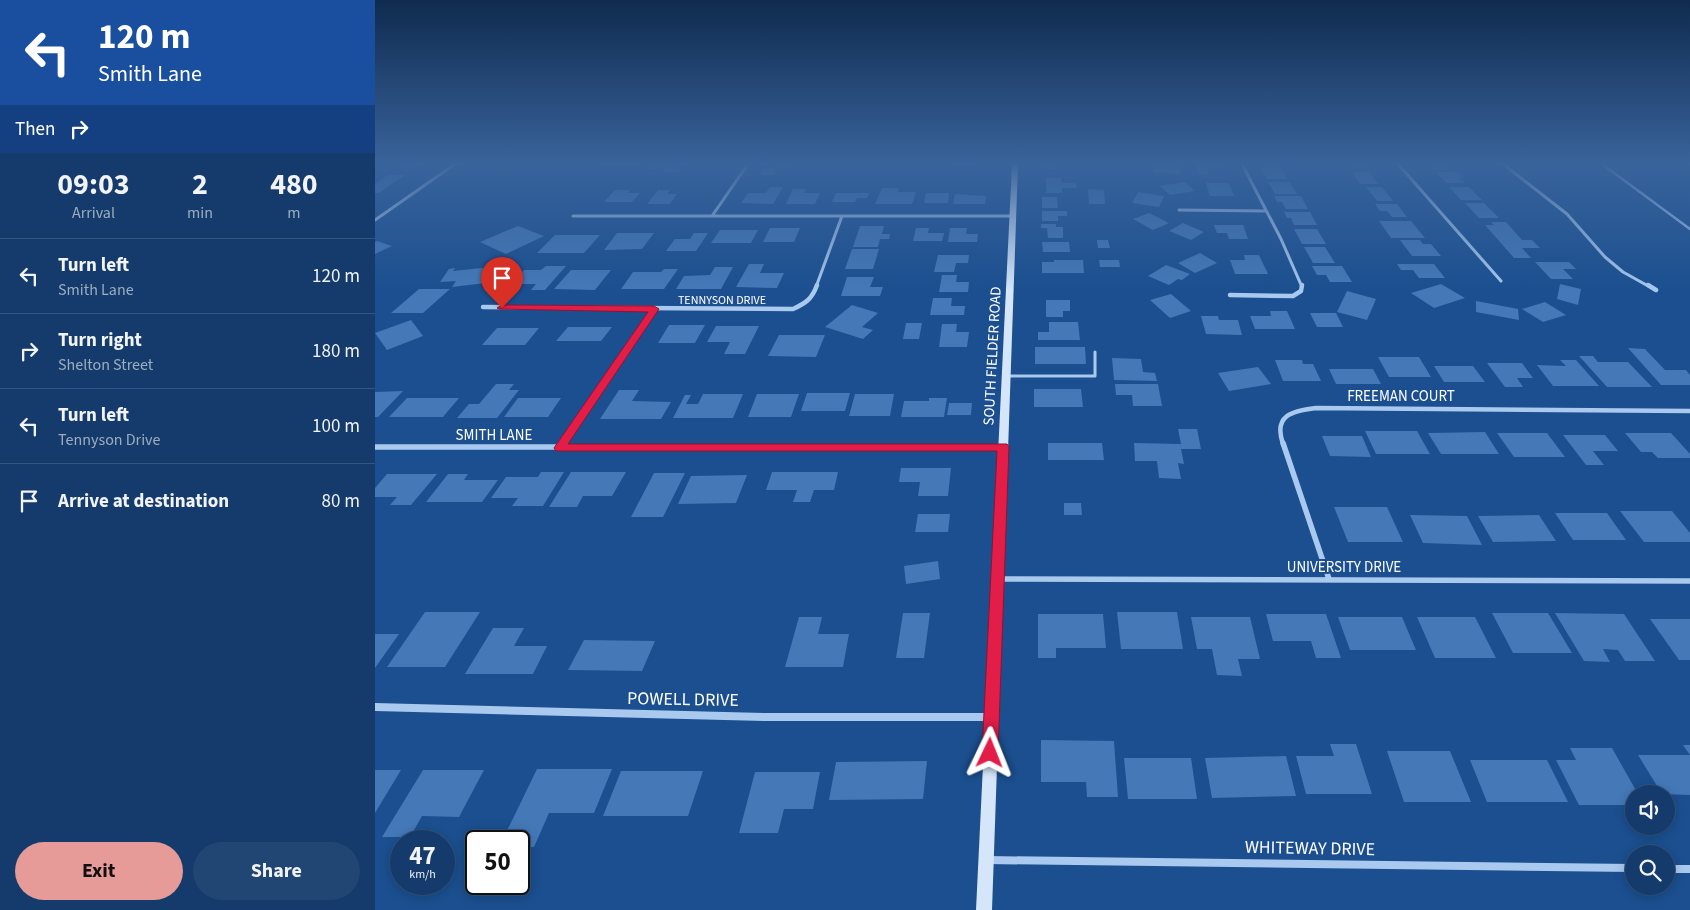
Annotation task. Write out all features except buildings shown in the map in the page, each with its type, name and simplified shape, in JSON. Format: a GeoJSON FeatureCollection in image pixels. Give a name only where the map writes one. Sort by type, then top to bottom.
{"type":"FeatureCollection","features":[{"type":"Feature","properties":{"kind":"main road","name":"SOUTH FIELDER ROAD"},"geometry":{"type":"LineString","coordinates":[[984,910],[1013,206]]}},
{"type":"Feature","properties":{"kind":"street"},"geometry":{"type":"LineString","coordinates":[[375,220],[394,206]]}},
{"type":"Feature","properties":{"kind":"street"},"geometry":{"type":"LineString","coordinates":[[712,216],[719,206]]}},
{"type":"Feature","properties":{"kind":"street"},"geometry":{"type":"LineString","coordinates":[[1230,295],[1293,296],[1301,291],[1298,278],[1264,206]]}},
{"type":"Feature","properties":{"kind":"street"},"geometry":{"type":"LineString","coordinates":[[1435,206],[1501,281]]}},
{"type":"Feature","properties":{"kind":"street"},"geometry":{"type":"LineString","coordinates":[[1557,206],[1567,214],[1605,257],[1623,272],[1655,290]]}},
{"type":"Feature","properties":{"kind":"street"},"geometry":{"type":"LineString","coordinates":[[1179,210],[1266,211]]}},
{"type":"Feature","properties":{"kind":"street"},"geometry":{"type":"LineString","coordinates":[[573,216],[1013,216]]}},
{"type":"Feature","properties":{"kind":"street","name":"TENNYSON DRIVE"},"geometry":{"type":"LineString","coordinates":[[483,307],[783,310],[797,308],[808,302],[813,296],[842,216]]}},
{"type":"Feature","properties":{"kind":"street"},"geometry":{"type":"LineString","coordinates":[[560,448],[654,309]]}},
{"type":"Feature","properties":{"kind":"street","name":"FREEMAN COURT"},"geometry":{"type":"LineString","coordinates":[[1329,579],[1303,499],[1279,435],[1282,421],[1293,411],[1316,408],[1690,411]]}},
{"type":"Feature","properties":{"kind":"street","name":"SMITH LANE"},"geometry":{"type":"LineString","coordinates":[[375,447],[1003,447]]}},
{"type":"Feature","properties":{"kind":"street","name":"UNIVERSITY DRIVE"},"geometry":{"type":"LineString","coordinates":[[997,579],[1690,581]]}},
{"type":"Feature","properties":{"kind":"street","name":"POWELL DRIVE"},"geometry":{"type":"LineString","coordinates":[[375,707],[766,716],[991,717]]}},
{"type":"Feature","properties":{"kind":"street","name":"WHITEWAY DRIVE"},"geometry":{"type":"LineString","coordinates":[[986,860],[1625,868]]}},
{"type":"Feature","properties":{"kind":"street"},"geometry":{"type":"LineString","coordinates":[[1675,869],[1690,869]]}},
{"type":"Feature","properties":{"kind":"lane"},"geometry":{"type":"LineString","coordinates":[[1659,206],[1690,229]]}},
{"type":"Feature","properties":{"kind":"lane"},"geometry":{"type":"LineString","coordinates":[[1006,376],[1095,376],[1095,352]]}},
{"type":"Feature","properties":{"kind":"route"},"geometry":{"type":"LineString","coordinates":[[502,308],[654,309],[560,448],[1003,447],[990,753]]}}]}
